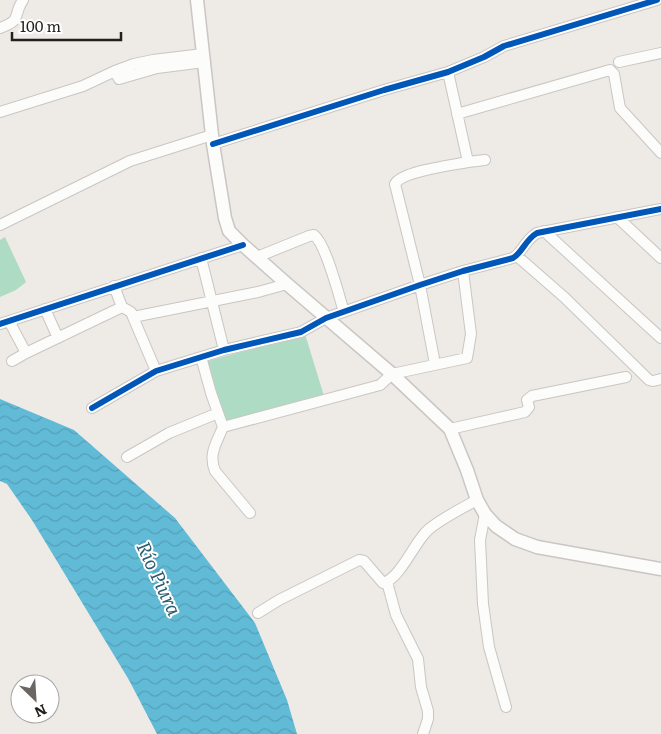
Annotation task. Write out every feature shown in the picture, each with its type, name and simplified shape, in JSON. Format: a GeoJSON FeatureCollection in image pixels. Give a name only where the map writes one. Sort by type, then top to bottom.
{"type":"FeatureCollection","features":[{"type":"Feature","properties":{"kind":"main road"},"geometry":{"type":"LineString","coordinates":[[197,0],[212,139],[227,225],[230,231],[242,245],[392,374],[450,429],[477,500],[485,514],[496,526],[515,539],[537,547],[661,568]]}},
{"type":"Feature","properties":{"kind":"street"},"geometry":{"type":"LineString","coordinates":[[0,28],[11,24],[15,20],[19,5],[23,0]]}},
{"type":"Feature","properties":{"kind":"street"},"geometry":{"type":"LineString","coordinates":[[3,223],[130,161],[448,72],[484,58],[504,46],[657,0]]}},
{"type":"Feature","properties":{"kind":"street"},"geometry":{"type":"LineString","coordinates":[[620,62],[660,56]]}},
{"type":"Feature","properties":{"kind":"street"},"geometry":{"type":"LineString","coordinates":[[0,112],[83,86],[115,71],[204,58]]}},
{"type":"Feature","properties":{"kind":"street"},"geometry":{"type":"LineString","coordinates":[[457,114],[610,70],[614,74],[620,108],[661,153]]}},
{"type":"Feature","properties":{"kind":"street"},"geometry":{"type":"LineString","coordinates":[[448,72],[468,162]]}},
{"type":"Feature","properties":{"kind":"street"},"geometry":{"type":"LineString","coordinates":[[435,364],[420,286],[395,184],[403,177],[433,168],[485,160]]}},
{"type":"Feature","properties":{"kind":"street"},"geometry":{"type":"LineString","coordinates":[[92,408],[156,371],[224,350],[301,332],[326,318],[463,271],[517,256],[532,236],[544,231],[661,209]]}},
{"type":"Feature","properties":{"kind":"street"},"geometry":{"type":"LineString","coordinates":[[617,217],[661,258]]}},
{"type":"Feature","properties":{"kind":"street"},"geometry":{"type":"LineString","coordinates":[[544,231],[661,338]]}},
{"type":"Feature","properties":{"kind":"street"},"geometry":{"type":"LineString","coordinates":[[257,257],[309,236],[318,238],[344,312]]}},
{"type":"Feature","properties":{"kind":"street"},"geometry":{"type":"LineString","coordinates":[[26,353],[4,322],[242,245]]}},
{"type":"Feature","properties":{"kind":"street"},"geometry":{"type":"LineString","coordinates":[[517,256],[564,298],[649,380],[661,379]]}},
{"type":"Feature","properties":{"kind":"street"},"geometry":{"type":"LineString","coordinates":[[201,258],[224,350]]}},
{"type":"Feature","properties":{"kind":"street"},"geometry":{"type":"LineString","coordinates":[[223,427],[380,385],[392,374],[467,358],[471,334],[463,271]]}},
{"type":"Feature","properties":{"kind":"street"},"geometry":{"type":"LineString","coordinates":[[133,317],[258,292],[287,284]]}},
{"type":"Feature","properties":{"kind":"street"},"geometry":{"type":"LineString","coordinates":[[114,286],[122,307],[131,312],[156,371]]}},
{"type":"Feature","properties":{"kind":"street"},"geometry":{"type":"LineString","coordinates":[[12,362],[26,353],[122,307]]}},
{"type":"Feature","properties":{"kind":"street"},"geometry":{"type":"LineString","coordinates":[[45,309],[58,338]]}},
{"type":"Feature","properties":{"kind":"street"},"geometry":{"type":"LineString","coordinates":[[200,357],[223,427],[212,452],[212,464],[215,471],[250,513]]}},
{"type":"Feature","properties":{"kind":"street"},"geometry":{"type":"LineString","coordinates":[[450,429],[525,412],[529,407],[527,400],[532,396],[626,377]]}},
{"type":"Feature","properties":{"kind":"street"},"geometry":{"type":"LineString","coordinates":[[127,457],[168,433],[218,413]]}},
{"type":"Feature","properties":{"kind":"street"},"geometry":{"type":"LineString","coordinates":[[258,613],[279,600],[359,560],[364,560],[383,583],[387,582],[428,531],[477,500]]}},
{"type":"Feature","properties":{"kind":"street"},"geometry":{"type":"LineString","coordinates":[[485,514],[480,540],[483,604],[489,646],[506,707]]}},
{"type":"Feature","properties":{"kind":"street"},"geometry":{"type":"LineString","coordinates":[[387,582],[396,615],[418,659],[428,711],[428,719],[423,734]]}},
{"type":"Feature","properties":{"kind":"green space"},"geometry":{"type":"Polygon","coordinates":[[[5,237],[26,282],[16,290],[0,297],[0,240],[5,237]]]}},
{"type":"Feature","properties":{"kind":"green space"},"geometry":{"type":"Polygon","coordinates":[[[305,334],[324,396],[227,424],[205,362],[305,334]]]}},
{"type":"Feature","properties":{"kind":"water","name":"Río Piura"},"geometry":{"type":"Polygon","coordinates":[[[0,399],[74,430],[175,518],[255,623],[287,700],[297,734],[157,734],[129,680],[32,520],[7,484],[0,481],[0,399]]]}},
{"type":"Feature","properties":{"kind":"cycle path"},"geometry":{"type":"LineString","coordinates":[[213,144],[384,90],[448,72],[484,57],[504,46],[657,0]]}},
{"type":"Feature","properties":{"kind":"cycle path"},"geometry":{"type":"LineString","coordinates":[[92,408],[156,371],[224,350],[301,332],[326,318],[420,285],[513,258],[529,239],[537,233],[661,209]]}},
{"type":"Feature","properties":{"kind":"cycle path"},"geometry":{"type":"LineString","coordinates":[[0,324],[243,245]]}}]}
